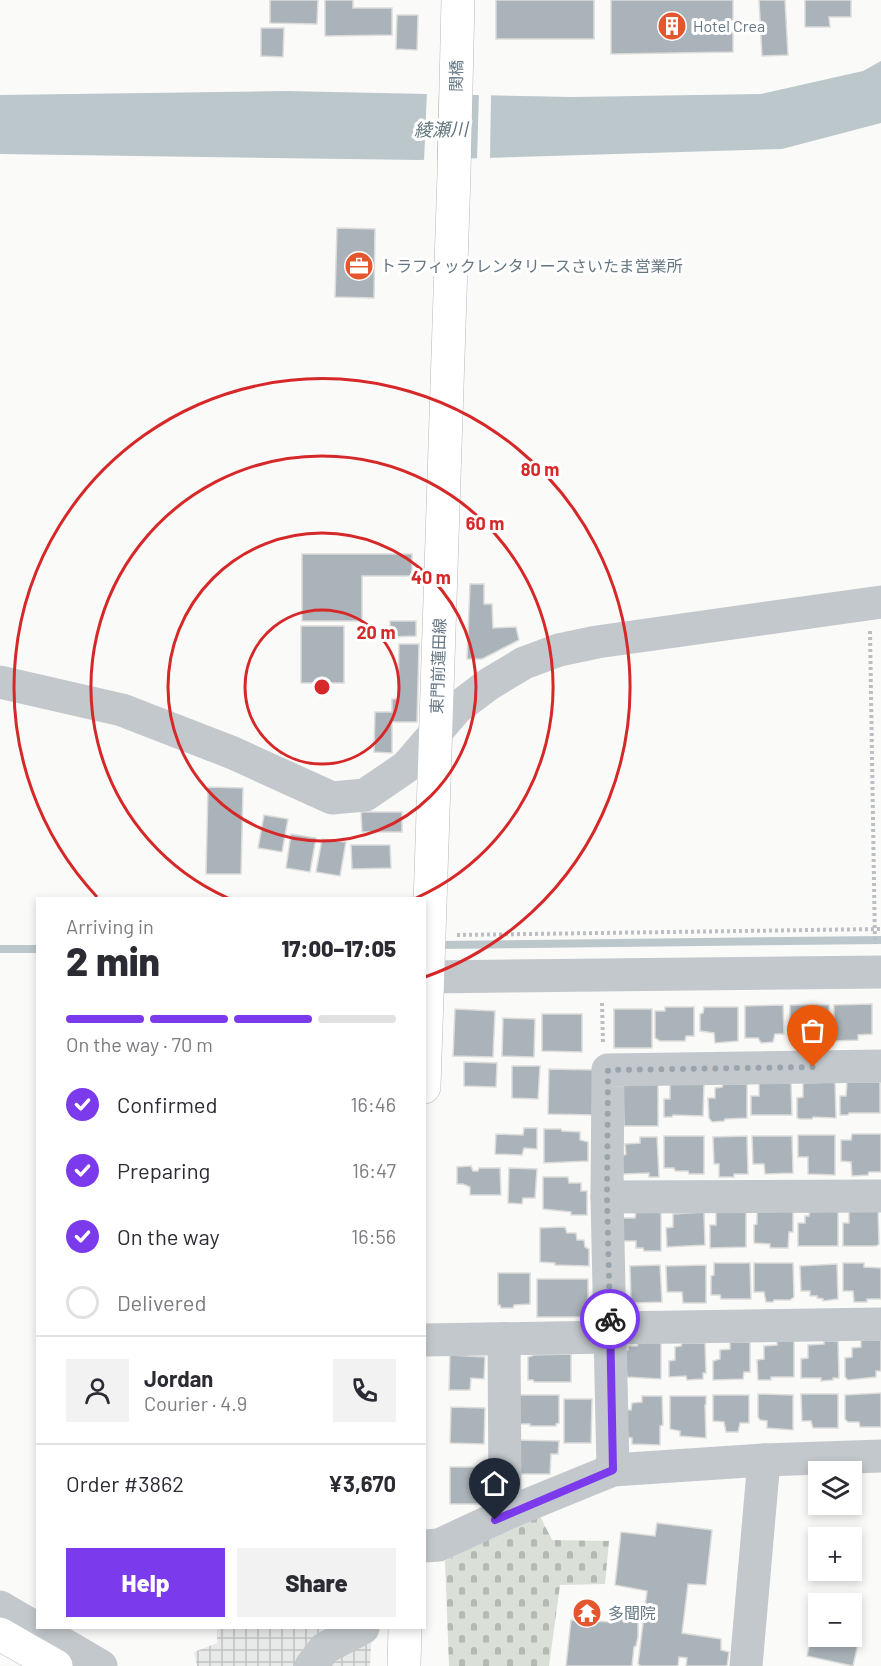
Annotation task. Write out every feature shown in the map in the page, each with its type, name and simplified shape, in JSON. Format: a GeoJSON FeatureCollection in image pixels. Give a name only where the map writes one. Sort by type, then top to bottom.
{"type":"FeatureCollection","features":[{"type":"Feature","properties":{"kind":"main road","name":"関橋"},"geometry":{"type":"LineString","coordinates":[[454,173],[458,0]]}},
{"type":"Feature","properties":{"kind":"main road","name":"東門前蓮田線"},"geometry":{"type":"LineString","coordinates":[[426,1032],[454,173]]}},
{"type":"Feature","properties":{"kind":"main road"},"geometry":{"type":"LineString","coordinates":[[404,1666],[405,1629]]}},
{"type":"Feature","properties":{"kind":"main road"},"geometry":{"type":"LineString","coordinates":[[0,1634],[56,1666]]}},
{"type":"Feature","properties":{"kind":"street"},"geometry":{"type":"LineString","coordinates":[[0,682],[122,710],[233,753],[332,798],[365,795],[406,767],[457,708],[489,684],[524,663],[559,650],[597,642],[876,602]]}},
{"type":"Feature","properties":{"kind":"street"},"geometry":{"type":"LineString","coordinates":[[428,977],[879,972]]}},
{"type":"Feature","properties":{"kind":"street"},"geometry":{"type":"LineString","coordinates":[[613,1470],[607,1197],[608,1070],[881,1066]]}},
{"type":"Feature","properties":{"kind":"street"},"geometry":{"type":"LineString","coordinates":[[607,1197],[881,1196]]}},
{"type":"Feature","properties":{"kind":"street"},"geometry":{"type":"LineString","coordinates":[[426,1340],[881,1324]]}},
{"type":"Feature","properties":{"kind":"street"},"geometry":{"type":"LineString","coordinates":[[504,1339],[505,1498],[510,1512]]}},
{"type":"Feature","properties":{"kind":"street"},"geometry":{"type":"LineString","coordinates":[[426,1546],[439,1545],[510,1512],[613,1470],[764,1460],[881,1456]]}},
{"type":"Feature","properties":{"kind":"street"},"geometry":{"type":"LineString","coordinates":[[746,1666],[764,1460]]}},
{"type":"Feature","properties":{"kind":"street"},"geometry":{"type":"LineString","coordinates":[[0,1607],[36,1628]]}},
{"type":"Feature","properties":{"kind":"street"},"geometry":{"type":"LineString","coordinates":[[38,1629],[101,1666]]}},
{"type":"Feature","properties":{"kind":"street"},"geometry":{"type":"LineString","coordinates":[[311,1666],[325,1648],[361,1629]]}},
{"type":"Feature","properties":{"kind":"path"},"geometry":{"type":"LineString","coordinates":[[876,602],[874,929],[879,972]]}},
{"type":"Feature","properties":{"kind":"path"},"geometry":{"type":"LineString","coordinates":[[429,936],[881,928]]}},
{"type":"Feature","properties":{"kind":"path"},"geometry":{"type":"LineString","coordinates":[[602,1000],[603,1060],[608,1070]]}},
{"type":"Feature","properties":{"kind":"shaded area"},"geometry":{"type":"Polygon","coordinates":[[[217,1629],[372,1629],[370,1666],[197,1666],[194,1652],[217,1643],[217,1629]]]}},
{"type":"Feature","properties":{"kind":"green space"},"geometry":{"type":"Polygon","coordinates":[[[539,1514],[552,1540],[609,1541],[605,1584],[560,1585],[549,1666],[449,1666],[445,1561],[539,1514]]]}},
{"type":"Feature","properties":{"kind":"water","name":"綾瀬川"},"geometry":{"type":"Polygon","coordinates":[[[881,61],[881,123],[782,149],[419,160],[0,154],[0,95],[286,91],[573,97],[761,94],[863,71],[881,61]]]}},
{"type":"Feature","properties":{"kind":"pier"},"geometry":{"type":"Polygon","coordinates":[[[427,91],[439,92],[437,162],[424,162],[427,91]]]}},
{"type":"Feature","properties":{"kind":"pier"},"geometry":{"type":"Polygon","coordinates":[[[479,92],[491,93],[490,160],[477,160],[479,92]]]}},
{"type":"Feature","properties":{"kind":"building"},"geometry":{"type":"Polygon","coordinates":[[[270,0],[318,0],[317,24],[270,23],[270,0]]]}},
{"type":"Feature","properties":{"kind":"building"},"geometry":{"type":"Polygon","coordinates":[[[325,0],[353,0],[353,8],[392,8],[392,35],[325,36],[325,0]]]}},
{"type":"Feature","properties":{"kind":"building"},"geometry":{"type":"Polygon","coordinates":[[[496,0],[594,0],[594,39],[496,39],[496,0]]]}},
{"type":"Feature","properties":{"kind":"building","name":"Hotel Crea"},"geometry":{"type":"Polygon","coordinates":[[[611,0],[733,0],[733,52],[611,54],[611,0]]]}},
{"type":"Feature","properties":{"kind":"building"},"geometry":{"type":"Polygon","coordinates":[[[759,0],[785,0],[788,55],[762,56],[759,0]]]}},
{"type":"Feature","properties":{"kind":"building"},"geometry":{"type":"Polygon","coordinates":[[[805,0],[851,0],[851,17],[829,17],[830,27],[805,27],[805,0]]]}},
{"type":"Feature","properties":{"kind":"building"},"geometry":{"type":"Polygon","coordinates":[[[397,15],[418,15],[417,50],[396,49],[397,15]]]}},
{"type":"Feature","properties":{"kind":"building"},"geometry":{"type":"Polygon","coordinates":[[[261,28],[284,28],[283,57],[261,56],[261,28]]]}},
{"type":"Feature","properties":{"kind":"building"},"geometry":{"type":"Polygon","coordinates":[[[337,228],[375,229],[374,298],[335,297],[337,228]]]}},
{"type":"Feature","properties":{"kind":"building"},"geometry":{"type":"Polygon","coordinates":[[[302,554],[412,554],[412,576],[362,576],[362,621],[302,621],[302,554]]]}},
{"type":"Feature","properties":{"kind":"building"},"geometry":{"type":"Polygon","coordinates":[[[470,584],[484,584],[484,604],[492,604],[493,628],[516,627],[519,640],[482,659],[467,659],[470,584]]]}},
{"type":"Feature","properties":{"kind":"building"},"geometry":{"type":"Polygon","coordinates":[[[390,621],[416,621],[416,636],[390,637],[390,621]]]}},
{"type":"Feature","properties":{"kind":"building"},"geometry":{"type":"Polygon","coordinates":[[[301,626],[344,626],[344,683],[301,683],[301,626]]]}},
{"type":"Feature","properties":{"kind":"building"},"geometry":{"type":"Polygon","coordinates":[[[399,644],[419,644],[417,722],[392,722],[392,753],[374,752],[375,712],[392,712],[392,699],[398,699],[399,644]]]}},
{"type":"Feature","properties":{"kind":"building"},"geometry":{"type":"Polygon","coordinates":[[[208,787],[243,788],[241,874],[206,874],[208,787]]]}},
{"type":"Feature","properties":{"kind":"building"},"geometry":{"type":"Polygon","coordinates":[[[361,812],[402,812],[402,832],[362,832],[361,812]]]}},
{"type":"Feature","properties":{"kind":"building"},"geometry":{"type":"Polygon","coordinates":[[[264,815],[288,819],[282,852],[258,848],[264,815]]]}},
{"type":"Feature","properties":{"kind":"building"},"geometry":{"type":"Polygon","coordinates":[[[291,834],[316,838],[310,872],[286,868],[291,834]]]}},
{"type":"Feature","properties":{"kind":"building"},"geometry":{"type":"Polygon","coordinates":[[[322,839],[346,842],[340,876],[316,872],[322,839]]]}},
{"type":"Feature","properties":{"kind":"building"},"geometry":{"type":"Polygon","coordinates":[[[351,845],[390,845],[391,868],[352,869],[351,845]]]}},
{"type":"Feature","properties":{"kind":"building"},"geometry":{"type":"Polygon","coordinates":[[[872,1004],[872,1034],[858,1035],[858,1040],[834,1041],[834,1005],[872,1004]]]}},
{"type":"Feature","properties":{"kind":"building"},"geometry":{"type":"Polygon","coordinates":[[[783,1005],[784,1034],[775,1034],[773,1042],[761,1043],[758,1038],[745,1038],[745,1006],[783,1005]]]}},
{"type":"Feature","properties":{"kind":"building"},"geometry":{"type":"Polygon","coordinates":[[[790,1005],[829,1005],[829,1038],[796,1038],[796,1031],[790,1030],[790,1005]]]}},
{"type":"Feature","properties":{"kind":"building"},"geometry":{"type":"Polygon","coordinates":[[[665,1007],[694,1007],[694,1036],[686,1036],[685,1041],[660,1041],[655,1038],[655,1011],[665,1011],[665,1007]]]}},
{"type":"Feature","properties":{"kind":"building"},"geometry":{"type":"Polygon","coordinates":[[[704,1007],[738,1007],[738,1041],[715,1043],[714,1033],[700,1031],[700,1014],[703,1013],[704,1007]]]}},
{"type":"Feature","properties":{"kind":"building"},"geometry":{"type":"Polygon","coordinates":[[[455,1009],[495,1011],[493,1057],[453,1056],[455,1009]]]}},
{"type":"Feature","properties":{"kind":"building"},"geometry":{"type":"Polygon","coordinates":[[[614,1009],[652,1009],[652,1048],[614,1048],[614,1009]]]}},
{"type":"Feature","properties":{"kind":"building"},"geometry":{"type":"Polygon","coordinates":[[[542,1014],[582,1014],[582,1052],[542,1051],[542,1014]]]}},
{"type":"Feature","properties":{"kind":"building"},"geometry":{"type":"Polygon","coordinates":[[[503,1018],[535,1019],[534,1057],[502,1056],[503,1018]]]}},
{"type":"Feature","properties":{"kind":"building"},"geometry":{"type":"Polygon","coordinates":[[[464,1062],[497,1063],[496,1087],[464,1086],[464,1062]]]}},
{"type":"Feature","properties":{"kind":"building"},"geometry":{"type":"Polygon","coordinates":[[[512,1066],[540,1066],[538,1099],[512,1098],[512,1066]]]}},
{"type":"Feature","properties":{"kind":"building"},"geometry":{"type":"Polygon","coordinates":[[[549,1069],[595,1070],[595,1115],[548,1114],[549,1069]]]}},
{"type":"Feature","properties":{"kind":"building"},"geometry":{"type":"Polygon","coordinates":[[[835,1082],[836,1118],[797,1118],[797,1098],[803,1097],[803,1083],[835,1082]]]}},
{"type":"Feature","properties":{"kind":"building"},"geometry":{"type":"Polygon","coordinates":[[[847,1082],[880,1082],[880,1113],[840,1115],[840,1096],[846,1096],[847,1082]]]}},
{"type":"Feature","properties":{"kind":"building"},"geometry":{"type":"Polygon","coordinates":[[[759,1083],[791,1083],[792,1115],[751,1115],[751,1096],[759,1096],[759,1083]]]}},
{"type":"Feature","properties":{"kind":"building"},"geometry":{"type":"Polygon","coordinates":[[[623,1084],[658,1084],[658,1126],[624,1126],[623,1084]]]}},
{"type":"Feature","properties":{"kind":"building"},"geometry":{"type":"Polygon","coordinates":[[[670,1084],[704,1084],[703,1116],[664,1117],[664,1099],[670,1099],[670,1084]]]}},
{"type":"Feature","properties":{"kind":"building"},"geometry":{"type":"Polygon","coordinates":[[[723,1084],[747,1084],[747,1118],[712,1122],[709,1118],[708,1098],[715,1098],[715,1088],[722,1087],[723,1084]]]}},
{"type":"Feature","properties":{"kind":"building"},"geometry":{"type":"Polygon","coordinates":[[[524,1128],[537,1128],[537,1149],[524,1148],[522,1155],[495,1154],[496,1134],[523,1135],[524,1128]]]}},
{"type":"Feature","properties":{"kind":"building"},"geometry":{"type":"Polygon","coordinates":[[[544,1129],[580,1132],[580,1140],[588,1142],[588,1161],[544,1163],[544,1129]]]}},
{"type":"Feature","properties":{"kind":"building"},"geometry":{"type":"Polygon","coordinates":[[[852,1134],[881,1134],[881,1172],[852,1176],[851,1162],[841,1161],[841,1140],[851,1140],[852,1134]]]}},
{"type":"Feature","properties":{"kind":"building"},"geometry":{"type":"Polygon","coordinates":[[[798,1135],[835,1135],[835,1175],[808,1174],[808,1157],[798,1157],[798,1135]]]}},
{"type":"Feature","properties":{"kind":"building"},"geometry":{"type":"Polygon","coordinates":[[[664,1136],[704,1136],[704,1174],[689,1174],[688,1171],[664,1168],[664,1136]]]}},
{"type":"Feature","properties":{"kind":"building"},"geometry":{"type":"Polygon","coordinates":[[[747,1136],[748,1174],[719,1177],[719,1164],[714,1164],[713,1137],[747,1136]]]}},
{"type":"Feature","properties":{"kind":"building"},"geometry":{"type":"Polygon","coordinates":[[[752,1136],[792,1136],[793,1173],[765,1174],[764,1164],[753,1164],[752,1136]]]}},
{"type":"Feature","properties":{"kind":"building"},"geometry":{"type":"Polygon","coordinates":[[[640,1137],[657,1137],[659,1177],[649,1177],[649,1173],[623,1174],[622,1156],[626,1154],[625,1144],[640,1143],[640,1137]]]}},
{"type":"Feature","properties":{"kind":"building"},"geometry":{"type":"Polygon","coordinates":[[[471,1166],[473,1171],[478,1171],[479,1168],[500,1168],[501,1195],[470,1195],[470,1187],[457,1184],[457,1167],[471,1166]]]}},
{"type":"Feature","properties":{"kind":"building"},"geometry":{"type":"Polygon","coordinates":[[[509,1168],[537,1169],[535,1198],[523,1198],[522,1204],[508,1203],[509,1168]]]}},
{"type":"Feature","properties":{"kind":"building"},"geometry":{"type":"Polygon","coordinates":[[[543,1177],[568,1177],[569,1183],[581,1183],[581,1191],[587,1191],[587,1215],[571,1215],[571,1212],[543,1209],[543,1177]]]}},
{"type":"Feature","properties":{"kind":"building"},"geometry":{"type":"Polygon","coordinates":[[[757,1209],[793,1209],[793,1232],[789,1232],[788,1248],[770,1248],[770,1244],[754,1243],[757,1209]]]}},
{"type":"Feature","properties":{"kind":"building"},"geometry":{"type":"Polygon","coordinates":[[[810,1209],[838,1209],[838,1246],[798,1246],[798,1223],[805,1223],[805,1216],[809,1216],[810,1209]]]}},
{"type":"Feature","properties":{"kind":"building"},"geometry":{"type":"Polygon","coordinates":[[[849,1209],[878,1209],[879,1244],[876,1246],[843,1246],[843,1223],[849,1223],[849,1209]]]}},
{"type":"Feature","properties":{"kind":"building"},"geometry":{"type":"Polygon","coordinates":[[[716,1211],[746,1211],[746,1247],[710,1248],[710,1225],[716,1225],[716,1211]]]}},
{"type":"Feature","properties":{"kind":"building"},"geometry":{"type":"Polygon","coordinates":[[[636,1212],[661,1212],[661,1251],[644,1251],[643,1248],[636,1248],[636,1241],[622,1241],[622,1218],[635,1218],[636,1212]]]}},
{"type":"Feature","properties":{"kind":"building"},"geometry":{"type":"Polygon","coordinates":[[[704,1212],[705,1245],[667,1247],[666,1228],[673,1227],[673,1214],[704,1212]]]}},
{"type":"Feature","properties":{"kind":"building"},"geometry":{"type":"Polygon","coordinates":[[[565,1227],[567,1233],[576,1233],[577,1240],[584,1240],[585,1247],[589,1249],[589,1266],[540,1262],[540,1228],[565,1227]]]}},
{"type":"Feature","properties":{"kind":"building"},"geometry":{"type":"Polygon","coordinates":[[[714,1263],[750,1263],[751,1299],[721,1299],[720,1295],[711,1295],[714,1263]]]}},
{"type":"Feature","properties":{"kind":"building"},"geometry":{"type":"Polygon","coordinates":[[[754,1263],[793,1263],[794,1297],[790,1300],[766,1302],[764,1292],[754,1292],[754,1263]]]}},
{"type":"Feature","properties":{"kind":"building"},"geometry":{"type":"Polygon","coordinates":[[[843,1263],[864,1263],[864,1267],[881,1268],[881,1299],[854,1302],[853,1291],[843,1291],[843,1263]]]}},
{"type":"Feature","properties":{"kind":"building"},"geometry":{"type":"Polygon","coordinates":[[[837,1264],[838,1299],[823,1301],[817,1296],[810,1296],[810,1291],[801,1291],[800,1266],[837,1264]]]}},
{"type":"Feature","properties":{"kind":"building"},"geometry":{"type":"Polygon","coordinates":[[[660,1265],[662,1302],[631,1303],[630,1266],[660,1265]]]}},
{"type":"Feature","properties":{"kind":"building"},"geometry":{"type":"Polygon","coordinates":[[[706,1265],[706,1303],[683,1303],[682,1292],[667,1292],[666,1266],[706,1265]]]}},
{"type":"Feature","properties":{"kind":"building"},"geometry":{"type":"Polygon","coordinates":[[[498,1273],[530,1273],[530,1304],[501,1308],[498,1305],[498,1273]]]}},
{"type":"Feature","properties":{"kind":"building"},"geometry":{"type":"Polygon","coordinates":[[[537,1279],[588,1279],[588,1317],[537,1317],[537,1279]]]}},
{"type":"Feature","properties":{"kind":"building"},"geometry":{"type":"Polygon","coordinates":[[[861,1340],[881,1340],[881,1371],[876,1371],[876,1377],[848,1380],[845,1377],[845,1358],[852,1357],[852,1348],[861,1347],[861,1340]]]}},
{"type":"Feature","properties":{"kind":"building"},"geometry":{"type":"Polygon","coordinates":[[[777,1341],[794,1341],[794,1377],[771,1377],[771,1380],[758,1380],[757,1360],[764,1359],[764,1346],[777,1345],[777,1341]]]}},
{"type":"Feature","properties":{"kind":"building"},"geometry":{"type":"Polygon","coordinates":[[[824,1341],[838,1341],[839,1378],[821,1381],[821,1378],[801,1378],[801,1359],[808,1358],[808,1345],[824,1344],[824,1341]]]}},
{"type":"Feature","properties":{"kind":"building"},"geometry":{"type":"Polygon","coordinates":[[[730,1342],[750,1342],[750,1372],[744,1372],[743,1379],[713,1380],[713,1361],[720,1359],[720,1350],[730,1349],[730,1342]]]}},
{"type":"Feature","properties":{"kind":"building"},"geometry":{"type":"Polygon","coordinates":[[[638,1343],[661,1343],[661,1379],[627,1377],[624,1351],[628,1350],[628,1346],[637,1346],[638,1343]]]}},
{"type":"Feature","properties":{"kind":"building"},"geometry":{"type":"Polygon","coordinates":[[[682,1343],[705,1343],[706,1373],[703,1373],[703,1379],[687,1380],[686,1376],[669,1377],[669,1361],[675,1360],[675,1347],[681,1346],[682,1343]]]}},
{"type":"Feature","properties":{"kind":"building"},"geometry":{"type":"Polygon","coordinates":[[[571,1354],[571,1382],[528,1380],[528,1357],[571,1354]]]}},
{"type":"Feature","properties":{"kind":"building"},"geometry":{"type":"Polygon","coordinates":[[[450,1355],[485,1357],[484,1379],[471,1378],[470,1390],[449,1390],[450,1355]]]}},
{"type":"Feature","properties":{"kind":"building"},"geometry":{"type":"Polygon","coordinates":[[[881,1393],[881,1427],[860,1427],[859,1422],[848,1422],[845,1419],[845,1395],[881,1393]]]}},
{"type":"Feature","properties":{"kind":"building"},"geometry":{"type":"Polygon","coordinates":[[[758,1394],[793,1395],[793,1430],[767,1428],[767,1421],[760,1420],[758,1417],[758,1394]]]}},
{"type":"Feature","properties":{"kind":"building"},"geometry":{"type":"Polygon","coordinates":[[[801,1394],[838,1394],[838,1428],[813,1428],[811,1421],[802,1421],[801,1394]]]}},
{"type":"Feature","properties":{"kind":"building"},"geometry":{"type":"Polygon","coordinates":[[[514,1395],[559,1395],[559,1423],[556,1426],[514,1424],[514,1395]]]}},
{"type":"Feature","properties":{"kind":"building"},"geometry":{"type":"Polygon","coordinates":[[[713,1395],[749,1395],[749,1423],[740,1423],[738,1432],[726,1432],[724,1422],[713,1421],[713,1395]]]}},
{"type":"Feature","properties":{"kind":"building"},"geometry":{"type":"Polygon","coordinates":[[[642,1396],[662,1396],[663,1425],[660,1426],[660,1445],[632,1444],[632,1438],[626,1437],[625,1410],[631,1410],[632,1403],[642,1402],[642,1396]]]}},
{"type":"Feature","properties":{"kind":"building"},"geometry":{"type":"Polygon","coordinates":[[[670,1396],[706,1396],[706,1438],[680,1436],[680,1431],[670,1429],[670,1396]]]}},
{"type":"Feature","properties":{"kind":"building"},"geometry":{"type":"Polygon","coordinates":[[[564,1399],[592,1399],[591,1443],[564,1443],[564,1399]]]}},
{"type":"Feature","properties":{"kind":"building"},"geometry":{"type":"Polygon","coordinates":[[[451,1407],[485,1408],[484,1444],[450,1443],[451,1407]]]}},
{"type":"Feature","properties":{"kind":"building"},"geometry":{"type":"Polygon","coordinates":[[[515,1440],[559,1441],[558,1454],[551,1454],[550,1474],[515,1474],[515,1440]]]}},
{"type":"Feature","properties":{"kind":"building"},"geometry":{"type":"Polygon","coordinates":[[[450,1467],[488,1467],[488,1504],[450,1504],[450,1467]]]}},
{"type":"Feature","properties":{"kind":"building"},"geometry":{"type":"Polygon","coordinates":[[[657,1523],[712,1530],[706,1585],[688,1584],[682,1633],[721,1639],[721,1650],[729,1652],[727,1666],[686,1666],[687,1658],[679,1657],[678,1666],[641,1666],[638,1664],[647,1591],[615,1585],[621,1532],[655,1536],[657,1523]]]}},
{"type":"Feature","properties":{"kind":"building"},"geometry":{"type":"Polygon","coordinates":[[[615,1605],[638,1607],[638,1637],[634,1647],[632,1666],[566,1666],[571,1620],[612,1622],[615,1605]]]}},
{"type":"Feature","properties":{"kind":"building"},"geometry":{"type":"Polygon","coordinates":[[[809,1647],[857,1647],[853,1666],[807,1656],[809,1647]]]}},
{"type":"Feature","properties":{"kind":"waterway"},"geometry":{"type":"LineString","coordinates":[[435,945],[881,940]]}},
{"type":"Feature","properties":{"kind":"waterway"},"geometry":{"type":"LineString","coordinates":[[0,949],[36,949]]}},
{"type":"Feature","properties":{"kind":"way so far"},"geometry":{"type":"LineString","coordinates":[[610,1319],[607,1197],[608,1070],[813,1067]]}},
{"type":"Feature","properties":{"kind":"place","name":"Hotel Crea"},"geometry":{"type":"Point","coordinates":[672,26]}},
{"type":"Feature","properties":{"kind":"place","name":"トラフィックレンタリースさいたま営業所"},"geometry":{"type":"Point","coordinates":[359,266]}},
{"type":"Feature","properties":{"kind":"place","name":"多聞院"},"geometry":{"type":"Point","coordinates":[587,1613]}},
{"type":"Feature","properties":{"kind":"route"},"geometry":{"type":"LineString","coordinates":[[495,1520],[613,1470],[610,1319]]}}]}
